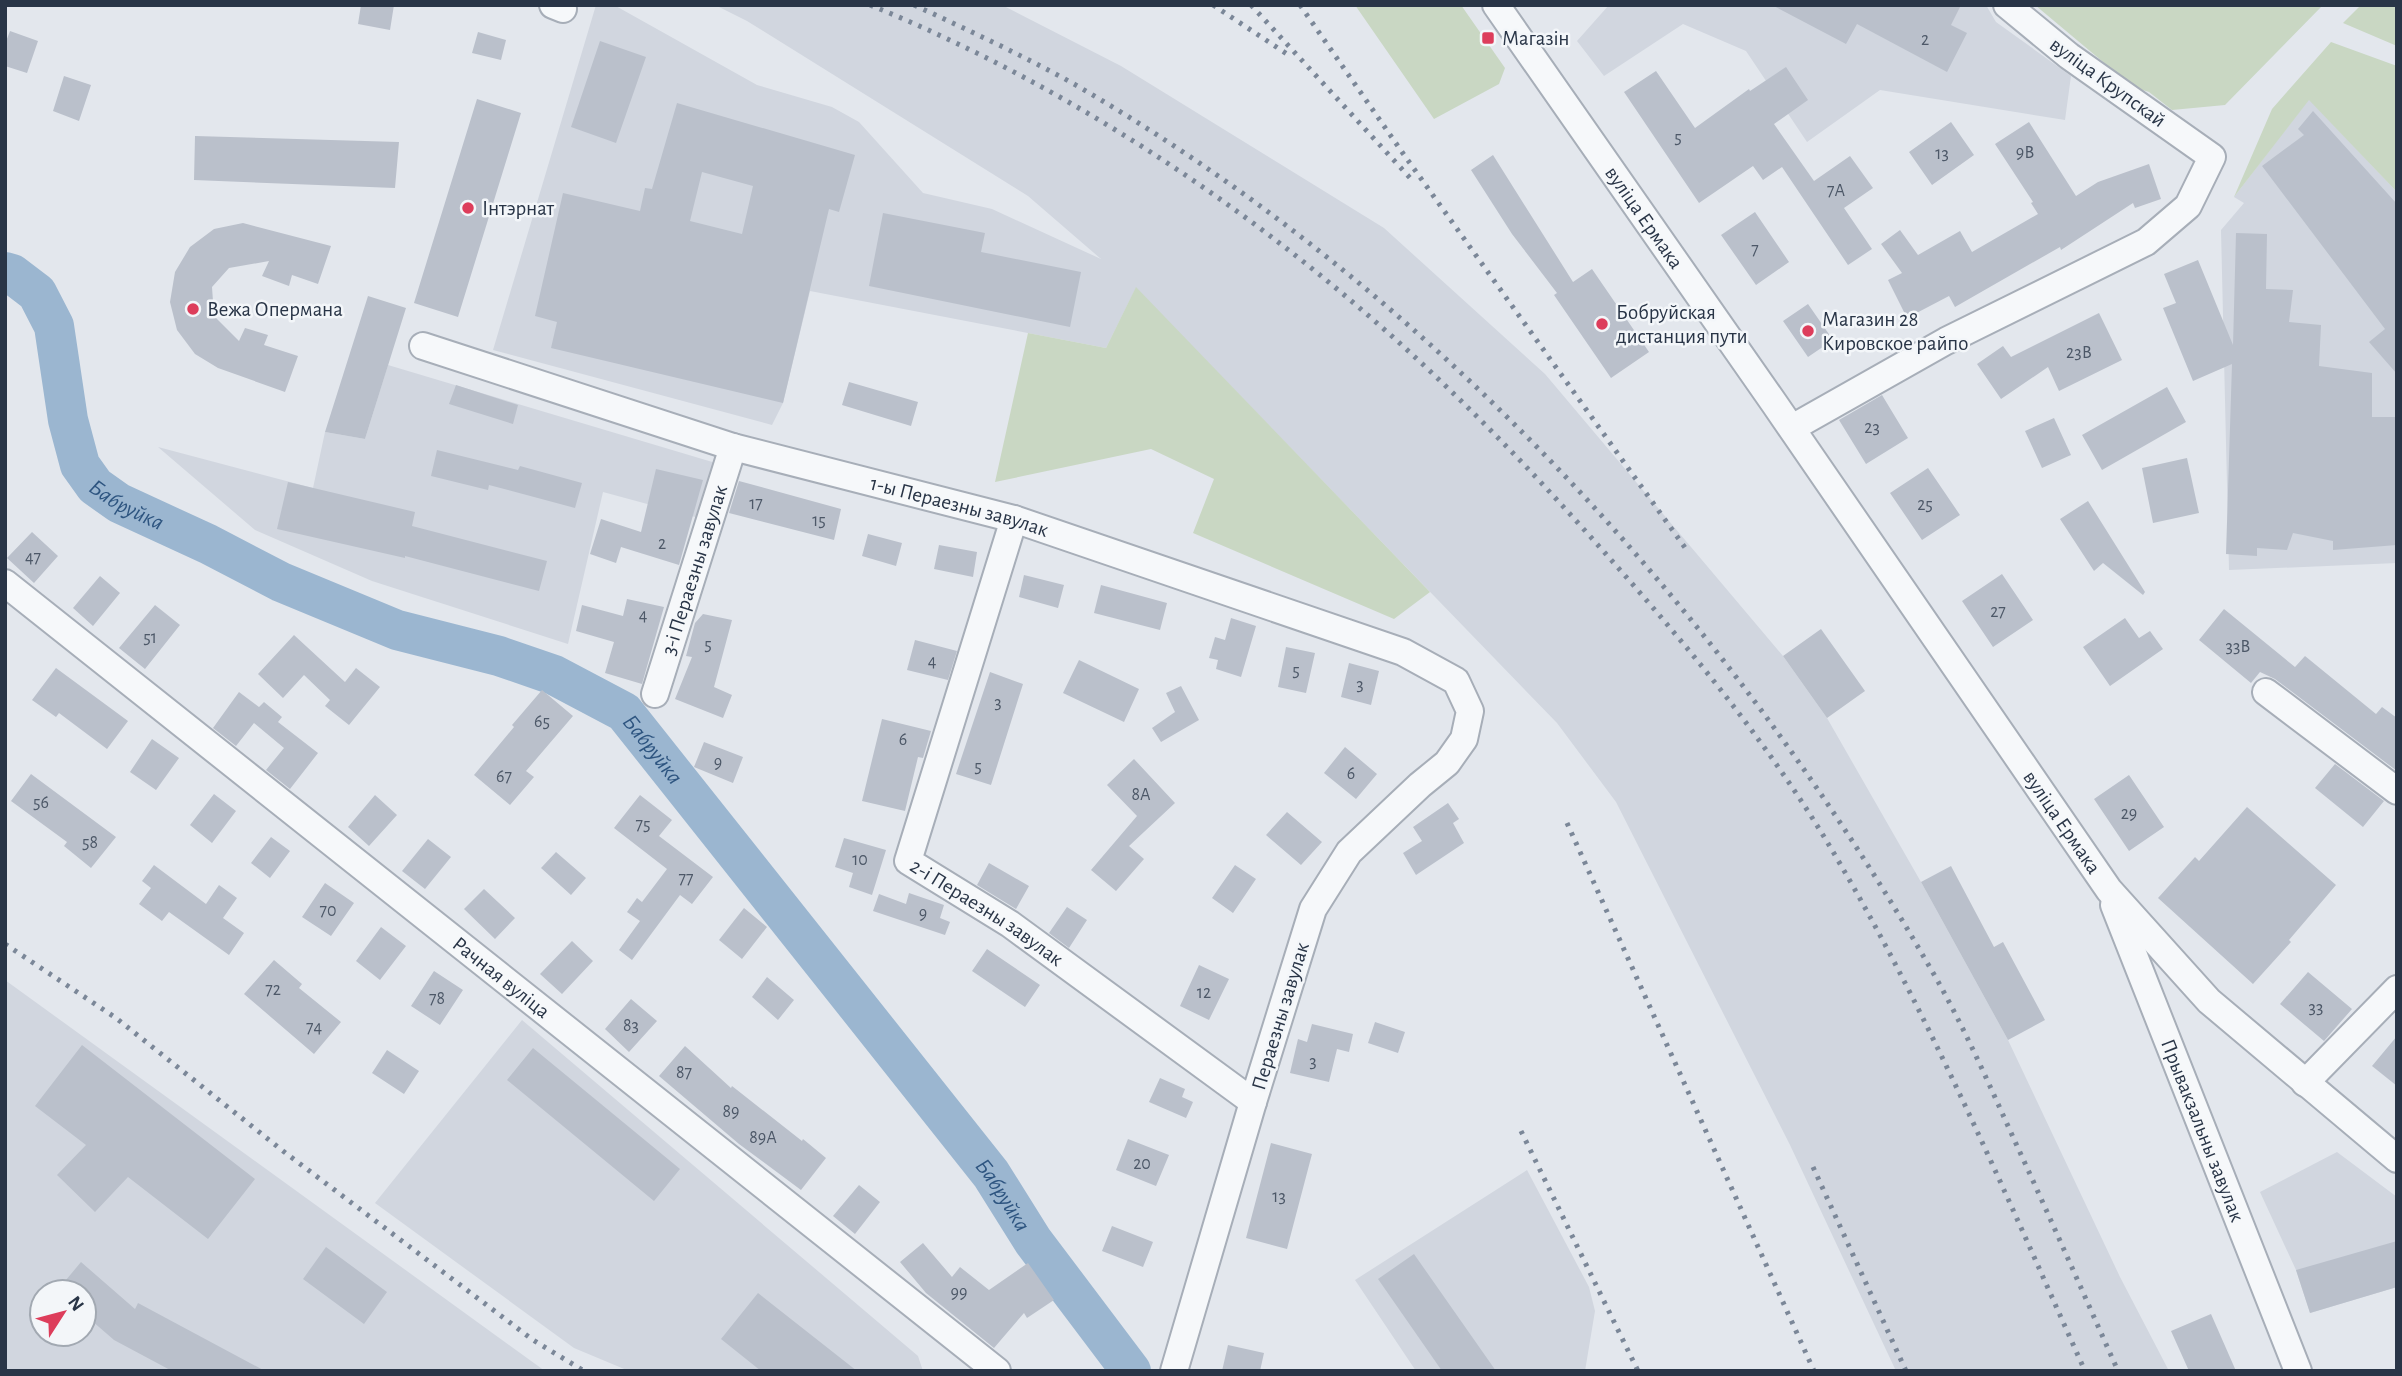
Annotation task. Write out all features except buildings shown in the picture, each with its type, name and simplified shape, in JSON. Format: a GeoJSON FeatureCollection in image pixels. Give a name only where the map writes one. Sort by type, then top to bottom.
{"type":"FeatureCollection","features":[{"type":"Feature","properties":{"kind":"street","name":"вуліца Ермака"},"geometry":{"type":"LineString","coordinates":[[1496,5],[1792,428],[2109,890],[2209,1001],[2397,1159]]}},
{"type":"Feature","properties":{"kind":"street","name":"вуліца Крупскай"},"geometry":{"type":"LineString","coordinates":[[1792,428],[1946,341],[2146,242],[2188,206],[2212,156],[2068,56],[2007,5]]}},
{"type":"Feature","properties":{"kind":"street","name":"1-ы Пераезны завулак"},"geometry":{"type":"LineString","coordinates":[[423,346],[733,447],[1014,519],[1403,652],[1456,681],[1471,711]]}},
{"type":"Feature","properties":{"kind":"street","name":"3-і Пераезны завулак"},"geometry":{"type":"LineString","coordinates":[[655,694],[733,447]]}},
{"type":"Feature","properties":{"kind":"street","name":"2-і Пераезны завулак"},"geometry":{"type":"LineString","coordinates":[[1014,519],[908,862],[1010,924],[1253,1102]]}},
{"type":"Feature","properties":{"kind":"street","name":"Рачная вуліца"},"geometry":{"type":"LineString","coordinates":[[5,583],[997,1371]]}},
{"type":"Feature","properties":{"kind":"street"},"geometry":{"type":"LineString","coordinates":[[2266,692],[2397,792]]}},
{"type":"Feature","properties":{"kind":"street","name":"Пераезны завулак"},"geometry":{"type":"LineString","coordinates":[[1174,1371],[1313,909],[1349,852],[1447,763],[1464,739],[1471,711]]}},
{"type":"Feature","properties":{"kind":"street","name":"Прывакзальны завулак"},"geometry":{"type":"LineString","coordinates":[[2109,890],[2298,1371]]}},
{"type":"Feature","properties":{"kind":"street"},"geometry":{"type":"LineString","coordinates":[[2305,1083],[2397,990]]}},
{"type":"Feature","properties":{"kind":"shaded area"},"geometry":{"type":"Polygon","coordinates":[[[596,5],[614,5],[757,85],[832,107],[859,122],[923,193],[992,209],[1101,259],[1028,196],[747,21],[715,5],[1002,5],[1121,66],[1384,228],[1545,374],[1783,656],[1827,718],[2008,1040],[2120,1277],[2169,1371],[1896,1371],[1790,1145],[1616,802],[1557,723],[1136,288],[1106,348],[810,291],[783,403],[772,425],[493,350],[596,5]]]}},
{"type":"Feature","properties":{"kind":"shaded area"},"geometry":{"type":"Polygon","coordinates":[[[1609,5],[1986,5],[1996,22],[2071,76],[2065,120],[1880,90],[1807,142],[1746,51],[1683,24],[1604,76],[1577,41],[1609,5]]]}},
{"type":"Feature","properties":{"kind":"shaded area"},"geometry":{"type":"Polygon","coordinates":[[[2309,99],[2397,192],[2397,563],[2229,570],[2221,230],[2244,203],[2234,197],[2309,99]]]}},
{"type":"Feature","properties":{"kind":"shaded area"},"geometry":{"type":"Polygon","coordinates":[[[388,365],[719,464],[699,518],[603,492],[568,644],[372,581],[255,530],[158,447],[313,488],[325,432],[365,439],[388,365]]]}},
{"type":"Feature","properties":{"kind":"shaded area"},"geometry":{"type":"Polygon","coordinates":[[[5,980],[545,1371],[5,1371],[5,980]]]}},
{"type":"Feature","properties":{"kind":"shaded area"},"geometry":{"type":"Polygon","coordinates":[[[522,1020],[918,1356],[923,1371],[629,1371],[574,1348],[375,1203],[522,1020]]]}},
{"type":"Feature","properties":{"kind":"shaded area"},"geometry":{"type":"Polygon","coordinates":[[[2337,1152],[2397,1197],[2397,1287],[2310,1313],[2296,1270],[2260,1192],[2337,1152]]]}},
{"type":"Feature","properties":{"kind":"shaded area"},"geometry":{"type":"Polygon","coordinates":[[[1527,1170],[1589,1287],[1595,1311],[1585,1371],[1416,1371],[1355,1280],[1527,1170]]]}},
{"type":"Feature","properties":{"kind":"green space"},"geometry":{"type":"Polygon","coordinates":[[[1355,5],[1461,5],[1505,68],[1499,84],[1434,119],[1355,5]]]}},
{"type":"Feature","properties":{"kind":"green space"},"geometry":{"type":"Polygon","coordinates":[[[2035,5],[2323,5],[2225,105],[2172,110],[2149,92],[2133,87],[2035,5]]]}},
{"type":"Feature","properties":{"kind":"green space"},"geometry":{"type":"Polygon","coordinates":[[[2361,5],[2397,5],[2397,46],[2343,23],[2361,5]]]}},
{"type":"Feature","properties":{"kind":"green space"},"geometry":{"type":"Polygon","coordinates":[[[2331,42],[2397,66],[2397,192],[2309,100],[2234,197],[2272,109],[2331,42]]]}},
{"type":"Feature","properties":{"kind":"green space"},"geometry":{"type":"Polygon","coordinates":[[[1136,287],[1430,592],[1394,619],[1193,533],[1214,479],[1151,449],[995,482],[1028,333],[1106,348],[1136,287]]]}},
{"type":"Feature","properties":{"kind":"waterway","name":"Бабруйка"},"geometry":{"type":"LineString","coordinates":[[5,272],[12,274],[37,293],[54,326],[68,420],[80,465],[95,486],[119,503],[208,544],[281,582],[397,630],[499,656],[554,675],[624,712],[991,1174],[1033,1241],[1131,1371]]}},
{"type":"Feature","properties":{"kind":"railway"},"geometry":{"type":"LineString","coordinates":[[870,5],[950,40],[1029,80],[1106,124],[1181,172],[1254,224],[1392,336],[1494,434],[1605,553],[1752,730],[1829,845],[1933,1038],[2085,1371]]}},
{"type":"Feature","properties":{"kind":"railway"},"geometry":{"type":"LineString","coordinates":[[914,5],[1074,84],[1205,167],[1331,260],[1449,362],[1560,471],[1665,588],[1762,711],[1851,839],[1932,971],[1977,1059],[2118,1371]]}},
{"type":"Feature","properties":{"kind":"railway"},"geometry":{"type":"LineString","coordinates":[[1213,5],[1290,56]]}},
{"type":"Feature","properties":{"kind":"railway"},"geometry":{"type":"LineString","coordinates":[[1251,5],[1412,180]]}},
{"type":"Feature","properties":{"kind":"railway"},"geometry":{"type":"LineString","coordinates":[[1300,5],[1686,549]]}},
{"type":"Feature","properties":{"kind":"railway"},"geometry":{"type":"LineString","coordinates":[[1567,823],[1814,1371]]}},
{"type":"Feature","properties":{"kind":"railway"},"geometry":{"type":"LineString","coordinates":[[5,944],[116,1018],[283,1151],[533,1340],[584,1371]]}},
{"type":"Feature","properties":{"kind":"railway"},"geometry":{"type":"LineString","coordinates":[[1521,1131],[1638,1371]]}},
{"type":"Feature","properties":{"kind":"railway"},"geometry":{"type":"LineString","coordinates":[[1813,1167],[1906,1371]]}},
{"type":"Feature","properties":{"kind":"place","name":"Магазін"},"geometry":{"type":"Point","coordinates":[1488,38]}},
{"type":"Feature","properties":{"kind":"place","name":"Інтэрнат"},"geometry":{"type":"Point","coordinates":[468,208]}},
{"type":"Feature","properties":{"kind":"place","name":"Вежа Опермана"},"geometry":{"type":"Point","coordinates":[193,309]}},
{"type":"Feature","properties":{"kind":"place","name":"Бобруйская дистанция пути"},"geometry":{"type":"Point","coordinates":[1602,324]}},
{"type":"Feature","properties":{"kind":"place","name":"Магазин 28 Кировское райпо"},"geometry":{"type":"Point","coordinates":[1808,331]}}]}
